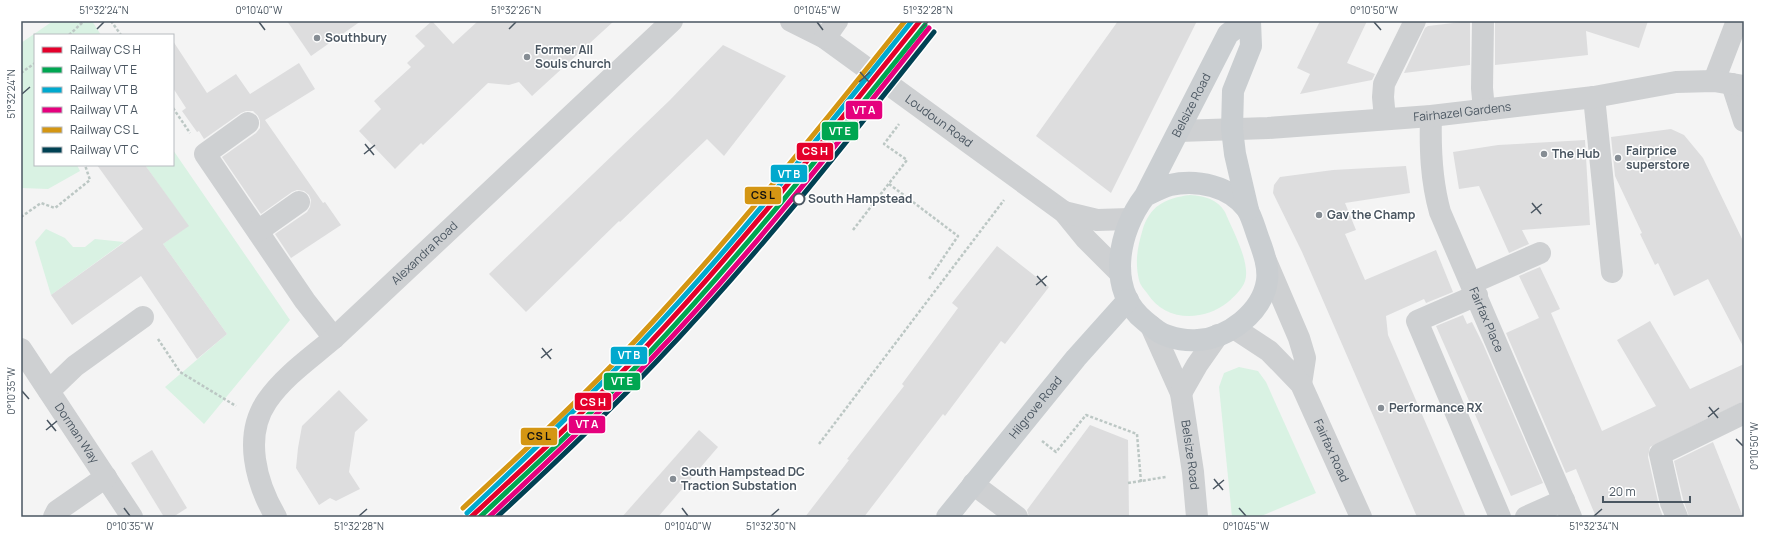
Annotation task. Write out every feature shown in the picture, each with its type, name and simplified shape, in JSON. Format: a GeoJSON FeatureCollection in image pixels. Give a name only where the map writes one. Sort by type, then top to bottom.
{"type":"FeatureCollection","features":[{"type":"Feature","properties":{"kind":"main road","name":"Belsize Road"},"geometry":{"type":"LineString","coordinates":[[1226,331],[1198,340],[1178,339],[1164,335],[1138,316],[1128,300],[1123,288],[1120,273],[1122,246],[1130,219],[1145,196],[1228,34],[1245,21]]}},
{"type":"Feature","properties":{"kind":"main road"},"geometry":{"type":"LineString","coordinates":[[1226,331],[1249,316],[1261,299],[1267,282],[1266,261],[1248,210],[1239,174],[1232,129],[1233,91],[1251,46],[1250,21]]}},
{"type":"Feature","properties":{"kind":"main road"},"geometry":{"type":"LineString","coordinates":[[1145,196],[1170,185],[1198,183],[1214,186],[1237,199],[1248,210]]}},
{"type":"Feature","properties":{"kind":"main road","name":"Hilgrove Road"},"geometry":{"type":"LineString","coordinates":[[947,517],[1076,358],[1128,300]]}},
{"type":"Feature","properties":{"kind":"street","name":"Alexandra Road"},"geometry":{"type":"LineString","coordinates":[[276,517],[266,500],[255,468],[256,424],[267,402],[281,384],[334,338],[672,21]]}},
{"type":"Feature","properties":{"kind":"street","name":"Loudoun Road"},"geometry":{"type":"LineString","coordinates":[[791,21],[834,36],[915,103],[1064,212],[1086,239],[1120,273]]}},
{"type":"Feature","properties":{"kind":"street"},"geometry":{"type":"LineString","coordinates":[[1385,119],[1383,97],[1384,84],[1415,21]]}},
{"type":"Feature","properties":{"kind":"street"},"geometry":{"type":"LineString","coordinates":[[1483,21],[1482,88],[1484,110]]}},
{"type":"Feature","properties":{"kind":"street"},"geometry":{"type":"LineString","coordinates":[[1737,21],[1730,84],[1744,121]]}},
{"type":"Feature","properties":{"kind":"street","name":"Fairhazel Gardens"},"geometry":{"type":"LineString","coordinates":[[1179,131],[1268,128],[1431,116],[1594,97],[1676,82],[1730,84]]}},
{"type":"Feature","properties":{"kind":"street"},"geometry":{"type":"LineString","coordinates":[[1594,97],[1612,272]]}},
{"type":"Feature","properties":{"kind":"street","name":"Fairfax Place"},"geometry":{"type":"LineString","coordinates":[[1431,116],[1430,154],[1434,190],[1440,212],[1475,289],[1568,508]]}},
{"type":"Feature","properties":{"kind":"street"},"geometry":{"type":"LineString","coordinates":[[248,124],[205,154],[305,301],[334,338]]}},
{"type":"Feature","properties":{"kind":"street"},"geometry":{"type":"LineString","coordinates":[[258,231],[299,202]]}},
{"type":"Feature","properties":{"kind":"street","name":"Loudoun Road"},"geometry":{"type":"LineString","coordinates":[[1064,212],[1097,220],[1130,219]]}},
{"type":"Feature","properties":{"kind":"street"},"geometry":{"type":"LineString","coordinates":[[1500,517],[1417,321],[1540,253]]}},
{"type":"Feature","properties":{"kind":"street"},"geometry":{"type":"LineString","coordinates":[[1266,261],[1299,338],[1305,358],[1302,384]]}},
{"type":"Feature","properties":{"kind":"street"},"geometry":{"type":"LineString","coordinates":[[49,391],[75,366],[143,317]]}},
{"type":"Feature","properties":{"kind":"street","name":"Belsize Road"},"geometry":{"type":"LineString","coordinates":[[1151,326],[1181,393],[1197,517]]}},
{"type":"Feature","properties":{"kind":"street"},"geometry":{"type":"LineString","coordinates":[[1181,393],[1197,365],[1226,331]]}},
{"type":"Feature","properties":{"kind":"street","name":"Fairfax Road"},"geometry":{"type":"LineString","coordinates":[[1226,331],[1269,351],[1302,384],[1361,517]]}},
{"type":"Feature","properties":{"kind":"street","name":"Dorman Way"},"geometry":{"type":"LineString","coordinates":[[21,349],[132,517]]}},
{"type":"Feature","properties":{"kind":"street"},"geometry":{"type":"LineString","coordinates":[[1677,517],[1671,503],[1660,454],[1744,413]]}},
{"type":"Feature","properties":{"kind":"street"},"geometry":{"type":"LineString","coordinates":[[54,517],[57,511],[106,477]]}},
{"type":"Feature","properties":{"kind":"street"},"geometry":{"type":"LineString","coordinates":[[973,484],[1017,517]]}},
{"type":"Feature","properties":{"kind":"street"},"geometry":{"type":"LineString","coordinates":[[1526,517],[1568,508]]}},
{"type":"Feature","properties":{"kind":"path"},"geometry":{"type":"LineString","coordinates":[[70,34],[84,21]]}},
{"type":"Feature","properties":{"kind":"path"},"geometry":{"type":"LineString","coordinates":[[111,21],[120,34]]}},
{"type":"Feature","properties":{"kind":"path"},"geometry":{"type":"LineString","coordinates":[[21,72],[34,64]]}},
{"type":"Feature","properties":{"kind":"path"},"geometry":{"type":"LineString","coordinates":[[853,230],[907,160],[884,144],[915,103]]}},
{"type":"Feature","properties":{"kind":"path"},"geometry":{"type":"LineString","coordinates":[[21,217],[41,203],[55,208],[90,180],[85,166]]}},
{"type":"Feature","properties":{"kind":"path"},"geometry":{"type":"LineString","coordinates":[[819,444],[1018,178]]}},
{"type":"Feature","properties":{"kind":"path"},"geometry":{"type":"LineString","coordinates":[[889,184],[958,236],[929,279]]}},
{"type":"Feature","properties":{"kind":"path"},"geometry":{"type":"LineString","coordinates":[[143,317],[180,372],[233,403]]}},
{"type":"Feature","properties":{"kind":"path"},"geometry":{"type":"LineString","coordinates":[[1042,441],[1056,452],[1086,415],[1137,434],[1141,482]]}},
{"type":"Feature","properties":{"kind":"path"},"geometry":{"type":"LineString","coordinates":[[1128,483],[1141,482],[1192,472]]}},
{"type":"Feature","properties":{"kind":"green space"},"geometry":{"type":"Polygon","coordinates":[[[53,21],[92,21],[100,34],[34,34],[53,21]]]}},
{"type":"Feature","properties":{"kind":"green space"},"geometry":{"type":"Polygon","coordinates":[[[34,34],[34,166],[78,166],[80,171],[48,189],[21,188],[21,43],[34,34]]]}},
{"type":"Feature","properties":{"kind":"green space"},"geometry":{"type":"Polygon","coordinates":[[[174,151],[290,320],[204,424],[165,387],[227,334],[163,244],[188,226],[146,166],[174,166],[174,151]]]}},
{"type":"Feature","properties":{"kind":"green space"},"geometry":{"type":"Polygon","coordinates":[[[1190,195],[1210,199],[1218,204],[1225,212],[1240,246],[1246,274],[1242,287],[1228,302],[1218,309],[1196,316],[1174,314],[1155,303],[1140,284],[1137,262],[1142,232],[1149,216],[1159,205],[1166,201],[1181,196],[1190,195]]]}},
{"type":"Feature","properties":{"kind":"green space"},"geometry":{"type":"Polygon","coordinates":[[[46,229],[65,238],[73,247],[85,247],[95,239],[124,242],[51,295],[35,242],[46,229]]]}},
{"type":"Feature","properties":{"kind":"green space"},"geometry":{"type":"Polygon","coordinates":[[[1239,367],[1258,371],[1266,382],[1316,493],[1259,517],[1232,517],[1219,387],[1224,373],[1239,367]]]}},
{"type":"Feature","properties":{"kind":"building","name":"Southbury"},"geometry":{"type":"Polygon","coordinates":[[[287,21],[361,21],[311,56],[287,21]]]}},
{"type":"Feature","properties":{"kind":"building"},"geometry":{"type":"Polygon","coordinates":[[[432,21],[453,44],[478,21],[614,21],[532,96],[519,82],[509,85],[488,83],[423,145],[421,143],[395,169],[359,131],[381,109],[374,101],[411,67],[407,63],[425,46],[415,36],[432,21]]]}},
{"type":"Feature","properties":{"kind":"building"},"geometry":{"type":"Polygon","coordinates":[[[1118,21],[1197,21],[1111,193],[1036,136],[1118,21]]]}},
{"type":"Feature","properties":{"kind":"building"},"geometry":{"type":"Polygon","coordinates":[[[1320,21],[1367,21],[1347,63],[1375,74],[1372,80],[1300,94],[1310,74],[1297,68],[1320,21]]]}},
{"type":"Feature","properties":{"kind":"building"},"geometry":{"type":"Polygon","coordinates":[[[1470,21],[1470,65],[1404,73],[1425,28],[1428,26],[1470,21]]]}},
{"type":"Feature","properties":{"kind":"building"},"geometry":{"type":"Polygon","coordinates":[[[1495,21],[1648,21],[1639,48],[1586,31],[1588,55],[1495,65],[1495,21]]]}},
{"type":"Feature","properties":{"kind":"building"},"geometry":{"type":"Polygon","coordinates":[[[174,43],[207,93],[236,74],[250,94],[299,63],[315,89],[265,120],[323,203],[325,202],[341,225],[291,258],[275,234],[307,212],[310,207],[311,200],[309,195],[304,191],[297,190],[261,214],[222,157],[256,133],[260,128],[258,116],[253,111],[241,113],[204,139],[182,111],[186,108],[174,90],[174,43]]]}},
{"type":"Feature","properties":{"kind":"building"},"geometry":{"type":"Polygon","coordinates":[[[723,45],[786,76],[724,156],[707,139],[620,222],[619,221],[526,312],[489,274],[670,100],[723,45]]]}},
{"type":"Feature","properties":{"kind":"building"},"geometry":{"type":"Polygon","coordinates":[[[1671,129],[1684,135],[1703,158],[1744,243],[1744,348],[1708,279],[1674,296],[1658,263],[1655,265],[1640,234],[1642,233],[1615,176],[1611,137],[1671,129]]]}},
{"type":"Feature","properties":{"kind":"building"},"geometry":{"type":"Polygon","coordinates":[[[1585,140],[1590,225],[1522,230],[1529,244],[1509,253],[1479,186],[1459,189],[1453,152],[1498,145],[1585,140]]]}},
{"type":"Feature","properties":{"kind":"building"},"geometry":{"type":"Polygon","coordinates":[[[98,166],[146,166],[189,226],[163,244],[227,334],[197,359],[141,276],[72,325],[51,295],[143,229],[98,166]]]}},
{"type":"Feature","properties":{"kind":"building"},"geometry":{"type":"Polygon","coordinates":[[[1406,166],[1410,193],[1345,203],[1356,230],[1345,234],[1365,280],[1436,250],[1453,292],[1426,303],[1424,299],[1386,316],[1388,335],[1466,517],[1417,517],[1302,252],[1273,193],[1274,185],[1280,177],[1333,170],[1406,166]]]}},
{"type":"Feature","properties":{"kind":"building"},"geometry":{"type":"Polygon","coordinates":[[[997,246],[1049,287],[1005,344],[1001,341],[945,416],[943,414],[864,517],[805,517],[849,460],[847,459],[904,386],[902,384],[958,308],[952,303],[997,246]]]}},
{"type":"Feature","properties":{"kind":"building"},"geometry":{"type":"Polygon","coordinates":[[[1540,267],[1560,309],[1551,313],[1602,431],[1656,406],[1617,340],[1650,321],[1690,389],[1744,364],[1744,401],[1650,447],[1648,457],[1659,506],[1663,517],[1596,517],[1576,469],[1566,473],[1506,333],[1539,318],[1519,276],[1540,267]]]}},
{"type":"Feature","properties":{"kind":"building"},"geometry":{"type":"Polygon","coordinates":[[[1463,315],[1467,324],[1472,322],[1483,344],[1543,483],[1511,496],[1436,326],[1463,315]]]}},
{"type":"Feature","properties":{"kind":"building"},"geometry":{"type":"Polygon","coordinates":[[[339,390],[368,420],[355,432],[349,472],[360,489],[336,501],[330,498],[319,505],[296,468],[298,448],[302,426],[339,390]]]}},
{"type":"Feature","properties":{"kind":"building"},"geometry":{"type":"Polygon","coordinates":[[[1090,425],[1128,440],[1129,517],[1029,517],[1027,510],[1090,425]]]}},
{"type":"Feature","properties":{"kind":"building","name":"South Hampstead DC Traction Substation"},"geometry":{"type":"Polygon","coordinates":[[[699,430],[718,447],[658,517],[622,517],[699,430]]]}},
{"type":"Feature","properties":{"kind":"building"},"geometry":{"type":"Polygon","coordinates":[[[1713,442],[1743,517],[1689,517],[1674,461],[1713,442]]]}},
{"type":"Feature","properties":{"kind":"building"},"geometry":{"type":"Polygon","coordinates":[[[152,450],[187,508],[173,517],[164,517],[131,463],[152,450]]]}},
{"type":"Feature","properties":{"kind":"transit line"},"geometry":{"type":"LineString","coordinates":[[463,508],[551,426],[636,340],[774,183],[905,21]]}},
{"type":"Feature","properties":{"kind":"transit line"},"geometry":{"type":"LineString","coordinates":[[467,513],[597,388],[675,306],[745,227],[912,21]]}},
{"type":"Feature","properties":{"kind":"transit line"},"geometry":{"type":"LineString","coordinates":[[471,517],[603,392],[681,309],[786,187],[920,21]]}},
{"type":"Feature","properties":{"kind":"transit line"},"geometry":{"type":"LineString","coordinates":[[480,517],[609,395],[686,313],[756,232],[925,25]]}},
{"type":"Feature","properties":{"kind":"transit line"},"geometry":{"type":"LineString","coordinates":[[489,517],[572,439],[689,319],[794,196],[929,28]]}},
{"type":"Feature","properties":{"kind":"transit line"},"geometry":{"type":"LineString","coordinates":[[497,517],[598,421],[694,322],[799,200],[934,32]]}},
{"type":"Feature","properties":{"kind":"place","name":"Southbury"},"geometry":{"type":"Point","coordinates":[317,38]}},
{"type":"Feature","properties":{"kind":"place","name":"Former All Souls church"},"geometry":{"type":"Point","coordinates":[527,57]}},
{"type":"Feature","properties":{"kind":"place","name":"The Hub"},"geometry":{"type":"Point","coordinates":[1544,154]}},
{"type":"Feature","properties":{"kind":"place","name":"Fairprice superstore"},"geometry":{"type":"Point","coordinates":[1618,158]}},
{"type":"Feature","properties":{"kind":"place","name":"South Hampstead"},"geometry":{"type":"Point","coordinates":[799,199]}},
{"type":"Feature","properties":{"kind":"place","name":"Gav the Champ"},"geometry":{"type":"Point","coordinates":[1319,215]}},
{"type":"Feature","properties":{"kind":"place","name":"Performance RX"},"geometry":{"type":"Point","coordinates":[1381,408]}},
{"type":"Feature","properties":{"kind":"place","name":"South Hampstead DC Traction Substation"},"geometry":{"type":"Point","coordinates":[673,479]}}]}
